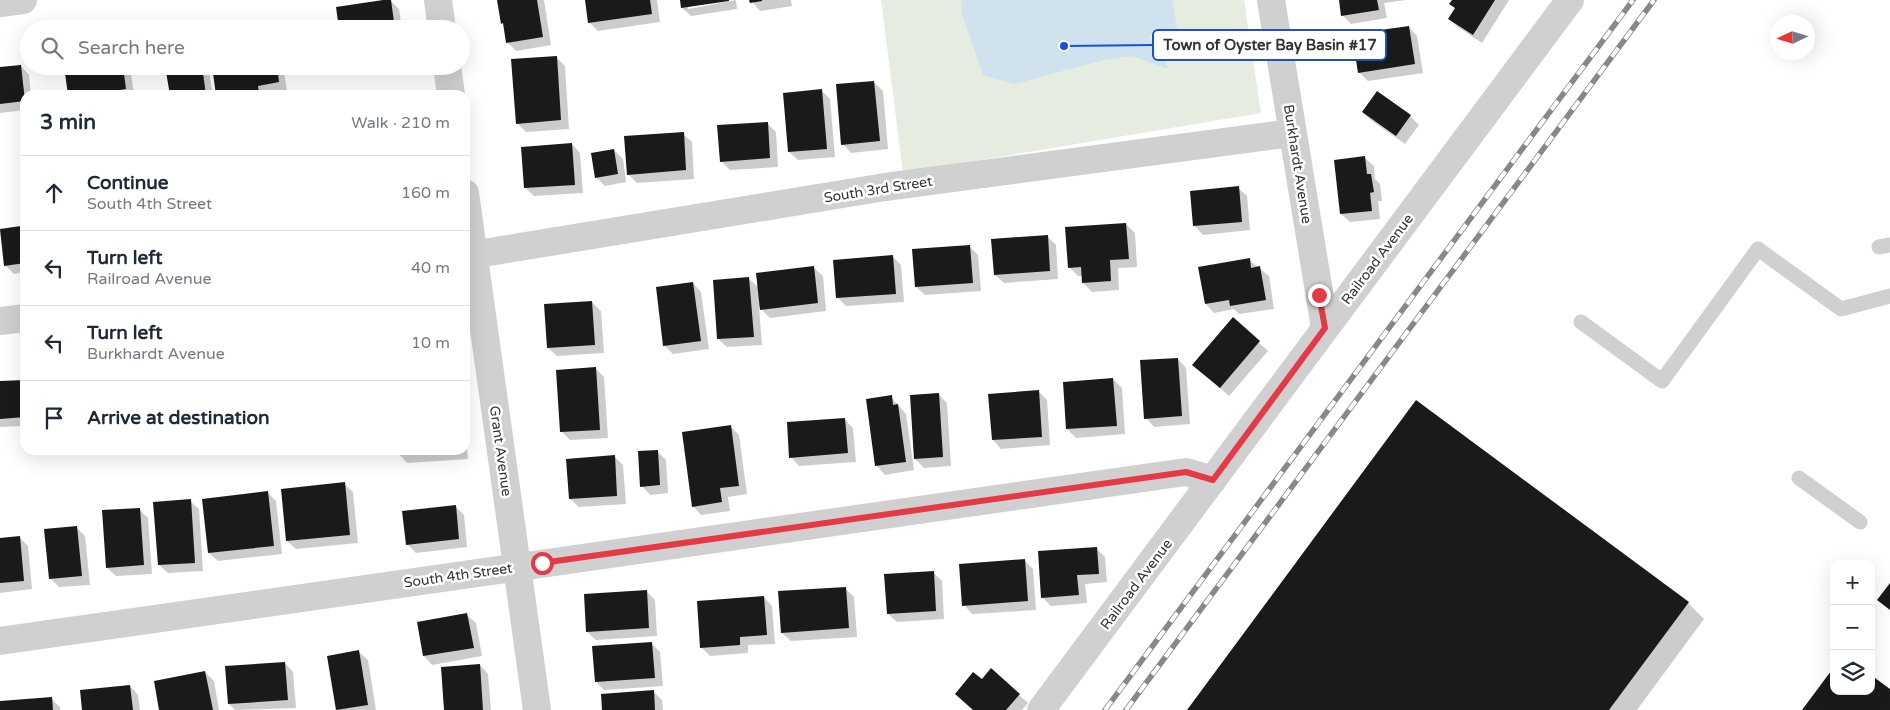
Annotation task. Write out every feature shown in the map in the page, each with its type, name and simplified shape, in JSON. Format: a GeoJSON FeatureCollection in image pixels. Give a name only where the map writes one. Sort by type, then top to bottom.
{"type":"FeatureCollection","features":[{"type":"Feature","properties":{"kind":"street"},"geometry":{"type":"LineString","coordinates":[[0,3],[23,0]]}},
{"type":"Feature","properties":{"kind":"street"},"geometry":{"type":"LineString","coordinates":[[438,0],[441,20]]}},
{"type":"Feature","properties":{"kind":"street","name":"Burkhardt Avenue"},"geometry":{"type":"LineString","coordinates":[[1271,0],[1325,328]]}},
{"type":"Feature","properties":{"kind":"street","name":"Railroad Avenue"},"geometry":{"type":"LineString","coordinates":[[1041,710],[1570,0]]}},
{"type":"Feature","properties":{"kind":"street"},"geometry":{"type":"LineString","coordinates":[[448,75],[450,90]]}},
{"type":"Feature","properties":{"kind":"street","name":"South 3rd Street"},"geometry":{"type":"LineString","coordinates":[[470,255],[885,187],[1292,134]]}},
{"type":"Feature","properties":{"kind":"street","name":"Grant Avenue"},"geometry":{"type":"LineString","coordinates":[[470,262],[537,710]]}},
{"type":"Feature","properties":{"kind":"street"},"geometry":{"type":"LineString","coordinates":[[0,321],[20,319]]}},
{"type":"Feature","properties":{"kind":"street","name":"South 4th Street"},"geometry":{"type":"LineString","coordinates":[[0,641],[1186,472],[1213,480]]}},
{"type":"Feature","properties":{"kind":"lane"},"geometry":{"type":"LineString","coordinates":[[1581,322],[1662,381],[1758,249],[1841,309],[1890,296]]}},
{"type":"Feature","properties":{"kind":"lane"},"geometry":{"type":"LineString","coordinates":[[1799,478],[1860,522]]}},
{"type":"Feature","properties":{"kind":"shaded area"},"geometry":{"type":"Polygon","coordinates":[[[881,0],[1244,0],[1261,113],[903,173],[881,0]]]}},
{"type":"Feature","properties":{"kind":"water"},"geometry":{"type":"Polygon","coordinates":[[[961,0],[1172,0],[1177,28],[1149,36],[1169,69],[1132,56],[1104,60],[1014,84],[983,75],[962,14],[961,0]]]}},
{"type":"Feature","properties":{"kind":"building"},"geometry":{"type":"Polygon","coordinates":[[[391,0],[394,20],[338,20],[336,7],[391,0]]]}},
{"type":"Feature","properties":{"kind":"building"},"geometry":{"type":"Polygon","coordinates":[[[497,0],[537,0],[543,37],[506,43],[497,0]]]}},
{"type":"Feature","properties":{"kind":"building"},"geometry":{"type":"Polygon","coordinates":[[[585,0],[650,0],[652,14],[588,23],[585,0]]]}},
{"type":"Feature","properties":{"kind":"building"},"geometry":{"type":"Polygon","coordinates":[[[680,0],[729,0],[729,1],[681,8],[680,0]]]}},
{"type":"Feature","properties":{"kind":"building"},"geometry":{"type":"Polygon","coordinates":[[[749,0],[762,0],[762,1],[750,3],[749,0]]]}},
{"type":"Feature","properties":{"kind":"building"},"geometry":{"type":"Polygon","coordinates":[[[1339,0],[1377,0],[1379,10],[1341,16],[1339,0]]]}},
{"type":"Feature","properties":{"kind":"building"},"geometry":{"type":"Polygon","coordinates":[[[1452,0],[1495,0],[1473,35],[1448,19],[1455,8],[1449,4],[1452,0]]]}},
{"type":"Feature","properties":{"kind":"building"},"geometry":{"type":"Polygon","coordinates":[[[1409,26],[1415,64],[1358,73],[1352,34],[1409,26]]]}},
{"type":"Feature","properties":{"kind":"building"},"geometry":{"type":"Polygon","coordinates":[[[557,56],[561,120],[516,124],[511,59],[557,56]]]}},
{"type":"Feature","properties":{"kind":"building"},"geometry":{"type":"Polygon","coordinates":[[[20,65],[24,90],[20,90],[20,102],[0,104],[0,67],[20,65]]]}},
{"type":"Feature","properties":{"kind":"building"},"geometry":{"type":"Polygon","coordinates":[[[65,75],[124,75],[126,89],[67,90],[65,75]]]}},
{"type":"Feature","properties":{"kind":"building"},"geometry":{"type":"Polygon","coordinates":[[[167,75],[203,75],[205,90],[169,90],[167,75]]]}},
{"type":"Feature","properties":{"kind":"building"},"geometry":{"type":"Polygon","coordinates":[[[213,75],[278,75],[279,82],[258,86],[258,90],[215,90],[213,75]]]}},
{"type":"Feature","properties":{"kind":"building"},"geometry":{"type":"Polygon","coordinates":[[[874,81],[880,141],[841,145],[836,84],[874,81]]]}},
{"type":"Feature","properties":{"kind":"building"},"geometry":{"type":"Polygon","coordinates":[[[822,89],[827,149],[788,152],[783,93],[822,89]]]}},
{"type":"Feature","properties":{"kind":"building"},"geometry":{"type":"Polygon","coordinates":[[[1377,91],[1411,115],[1396,136],[1362,112],[1377,91]]]}},
{"type":"Feature","properties":{"kind":"building"},"geometry":{"type":"Polygon","coordinates":[[[768,122],[770,158],[720,162],[717,125],[768,122]]]}},
{"type":"Feature","properties":{"kind":"building"},"geometry":{"type":"Polygon","coordinates":[[[684,132],[686,170],[627,175],[624,136],[684,132]]]}},
{"type":"Feature","properties":{"kind":"building"},"geometry":{"type":"Polygon","coordinates":[[[572,143],[575,185],[524,188],[521,147],[572,143]]]}},
{"type":"Feature","properties":{"kind":"building"},"geometry":{"type":"Polygon","coordinates":[[[614,149],[618,174],[595,178],[591,153],[614,149]]]}},
{"type":"Feature","properties":{"kind":"building"},"geometry":{"type":"Polygon","coordinates":[[[1365,156],[1367,174],[1371,174],[1374,192],[1370,193],[1372,211],[1340,214],[1334,160],[1365,156]]]}},
{"type":"Feature","properties":{"kind":"building"},"geometry":{"type":"Polygon","coordinates":[[[1239,186],[1242,222],[1193,226],[1190,191],[1239,186]]]}},
{"type":"Feature","properties":{"kind":"building"},"geometry":{"type":"Polygon","coordinates":[[[1126,223],[1129,259],[1110,260],[1111,281],[1082,283],[1081,267],[1068,268],[1065,227],[1126,223]]]}},
{"type":"Feature","properties":{"kind":"building"},"geometry":{"type":"Polygon","coordinates":[[[20,226],[20,264],[4,266],[0,229],[20,226]]]}},
{"type":"Feature","properties":{"kind":"building"},"geometry":{"type":"Polygon","coordinates":[[[1048,235],[1050,271],[994,275],[991,239],[1048,235]]]}},
{"type":"Feature","properties":{"kind":"building"},"geometry":{"type":"Polygon","coordinates":[[[970,245],[973,283],[915,287],[912,249],[970,245]]]}},
{"type":"Feature","properties":{"kind":"building"},"geometry":{"type":"Polygon","coordinates":[[[893,255],[896,294],[836,298],[833,260],[893,255]]]}},
{"type":"Feature","properties":{"kind":"building"},"geometry":{"type":"Polygon","coordinates":[[[1250,258],[1251,268],[1260,266],[1266,300],[1230,306],[1229,300],[1205,304],[1198,267],[1250,258]]]}},
{"type":"Feature","properties":{"kind":"building"},"geometry":{"type":"Polygon","coordinates":[[[814,266],[818,303],[760,310],[756,273],[814,266]]]}},
{"type":"Feature","properties":{"kind":"building"},"geometry":{"type":"Polygon","coordinates":[[[749,277],[754,337],[717,339],[713,280],[749,277]]]}},
{"type":"Feature","properties":{"kind":"building"},"geometry":{"type":"Polygon","coordinates":[[[693,282],[701,341],[663,346],[656,287],[693,282]]]}},
{"type":"Feature","properties":{"kind":"building"},"geometry":{"type":"Polygon","coordinates":[[[592,301],[595,345],[547,348],[544,304],[592,301]]]}},
{"type":"Feature","properties":{"kind":"building"},"geometry":{"type":"Polygon","coordinates":[[[1233,317],[1260,341],[1220,388],[1192,365],[1233,317]]]}},
{"type":"Feature","properties":{"kind":"building"},"geometry":{"type":"Polygon","coordinates":[[[1178,358],[1182,416],[1144,419],[1140,360],[1178,358]]]}},
{"type":"Feature","properties":{"kind":"building"},"geometry":{"type":"Polygon","coordinates":[[[596,367],[600,430],[560,432],[556,370],[596,367]]]}},
{"type":"Feature","properties":{"kind":"building"},"geometry":{"type":"Polygon","coordinates":[[[1113,378],[1117,426],[1066,429],[1063,382],[1113,378]]]}},
{"type":"Feature","properties":{"kind":"building"},"geometry":{"type":"Polygon","coordinates":[[[20,380],[20,417],[0,419],[0,381],[20,380]]]}},
{"type":"Feature","properties":{"kind":"building"},"geometry":{"type":"Polygon","coordinates":[[[1039,390],[1042,437],[992,440],[988,394],[1039,390]]]}},
{"type":"Feature","properties":{"kind":"building"},"geometry":{"type":"Polygon","coordinates":[[[939,393],[943,457],[914,459],[910,395],[939,393]]]}},
{"type":"Feature","properties":{"kind":"building"},"geometry":{"type":"Polygon","coordinates":[[[892,395],[893,405],[898,404],[906,462],[875,466],[866,399],[892,395]]]}},
{"type":"Feature","properties":{"kind":"building"},"geometry":{"type":"Polygon","coordinates":[[[1416,400],[1689,602],[1609,710],[1187,710],[1416,400]]]}},
{"type":"Feature","properties":{"kind":"building"},"geometry":{"type":"Polygon","coordinates":[[[845,418],[848,453],[789,458],[787,422],[845,418]]]}},
{"type":"Feature","properties":{"kind":"building"},"geometry":{"type":"Polygon","coordinates":[[[731,425],[739,486],[720,488],[722,502],[692,507],[682,432],[731,425]]]}},
{"type":"Feature","properties":{"kind":"building"},"geometry":{"type":"Polygon","coordinates":[[[658,450],[660,485],[640,487],[638,451],[658,450]]]}},
{"type":"Feature","properties":{"kind":"building"},"geometry":{"type":"Polygon","coordinates":[[[615,455],[617,496],[569,499],[566,459],[615,455]]]}},
{"type":"Feature","properties":{"kind":"building"},"geometry":{"type":"Polygon","coordinates":[[[345,482],[350,535],[286,541],[281,489],[345,482]]]}},
{"type":"Feature","properties":{"kind":"building"},"geometry":{"type":"Polygon","coordinates":[[[268,491],[274,546],[208,553],[202,499],[268,491]]]}},
{"type":"Feature","properties":{"kind":"building"},"geometry":{"type":"Polygon","coordinates":[[[191,499],[195,563],[158,565],[153,502],[191,499]]]}},
{"type":"Feature","properties":{"kind":"building"},"geometry":{"type":"Polygon","coordinates":[[[456,505],[459,539],[406,545],[402,511],[456,505]]]}},
{"type":"Feature","properties":{"kind":"building"},"geometry":{"type":"Polygon","coordinates":[[[140,508],[144,565],[106,568],[102,510],[140,508]]]}},
{"type":"Feature","properties":{"kind":"building"},"geometry":{"type":"Polygon","coordinates":[[[77,526],[82,576],[49,579],[44,529],[77,526]]]}},
{"type":"Feature","properties":{"kind":"building"},"geometry":{"type":"Polygon","coordinates":[[[20,536],[24,581],[0,583],[0,538],[20,536]]]}},
{"type":"Feature","properties":{"kind":"building"},"geometry":{"type":"Polygon","coordinates":[[[1097,547],[1099,574],[1077,575],[1079,595],[1041,598],[1038,551],[1097,547]]]}},
{"type":"Feature","properties":{"kind":"building"},"geometry":{"type":"Polygon","coordinates":[[[1025,559],[1028,601],[962,606],[959,564],[1025,559]]]}},
{"type":"Feature","properties":{"kind":"building"},"geometry":{"type":"Polygon","coordinates":[[[934,571],[936,611],[887,614],[884,574],[934,571]]]}},
{"type":"Feature","properties":{"kind":"building"},"geometry":{"type":"Polygon","coordinates":[[[1890,583],[1890,610],[1877,600],[1890,583]]]}},
{"type":"Feature","properties":{"kind":"building"},"geometry":{"type":"Polygon","coordinates":[[[846,587],[849,628],[781,633],[778,591],[846,587]]]}},
{"type":"Feature","properties":{"kind":"building"},"geometry":{"type":"Polygon","coordinates":[[[647,590],[649,628],[586,632],[584,594],[647,590]]]}},
{"type":"Feature","properties":{"kind":"building"},"geometry":{"type":"Polygon","coordinates":[[[764,596],[767,635],[740,637],[740,645],[700,648],[697,601],[764,596]]]}},
{"type":"Feature","properties":{"kind":"building"},"geometry":{"type":"Polygon","coordinates":[[[467,613],[474,648],[423,656],[417,622],[467,613]]]}},
{"type":"Feature","properties":{"kind":"building"},"geometry":{"type":"Polygon","coordinates":[[[652,642],[655,678],[595,682],[592,646],[652,642]]]}},
{"type":"Feature","properties":{"kind":"building"},"geometry":{"type":"Polygon","coordinates":[[[359,650],[368,705],[336,710],[327,656],[359,650]]]}},
{"type":"Feature","properties":{"kind":"building"},"geometry":{"type":"Polygon","coordinates":[[[285,662],[288,700],[228,704],[225,666],[285,662]]]}},
{"type":"Feature","properties":{"kind":"building"},"geometry":{"type":"Polygon","coordinates":[[[480,664],[483,710],[444,710],[441,667],[480,664]]]}},
{"type":"Feature","properties":{"kind":"building"},"geometry":{"type":"Polygon","coordinates":[[[991,668],[1020,694],[1006,710],[973,710],[955,694],[973,672],[982,679],[991,668]]]}},
{"type":"Feature","properties":{"kind":"building"},"geometry":{"type":"Polygon","coordinates":[[[205,671],[213,710],[159,710],[154,681],[205,671]]]}},
{"type":"Feature","properties":{"kind":"building"},"geometry":{"type":"Polygon","coordinates":[[[1830,672],[1830,695],[1875,695],[1875,678],[1890,689],[1890,710],[1802,710],[1830,672]]]}},
{"type":"Feature","properties":{"kind":"building"},"geometry":{"type":"Polygon","coordinates":[[[130,685],[133,710],[82,710],[80,690],[130,685]]]}},
{"type":"Feature","properties":{"kind":"building"},"geometry":{"type":"Polygon","coordinates":[[[654,690],[655,710],[602,710],[601,694],[654,690]]]}},
{"type":"Feature","properties":{"kind":"building"},"geometry":{"type":"Polygon","coordinates":[[[52,697],[53,710],[0,710],[0,701],[52,697]]]}},
{"type":"Feature","properties":{"kind":"railway"},"geometry":{"type":"LineString","coordinates":[[1105,710],[1633,0]]}},
{"type":"Feature","properties":{"kind":"railway"},"geometry":{"type":"LineString","coordinates":[[1126,710],[1654,0]]}},
{"type":"Feature","properties":{"kind":"place","name":"Town of Oyster Bay Basin #17"},"geometry":{"type":"Point","coordinates":[1064,46]}},
{"type":"Feature","properties":{"kind":"route"},"geometry":{"type":"LineString","coordinates":[[542,563],[1186,472],[1213,480],[1325,328],[1319,295]]}}]}
